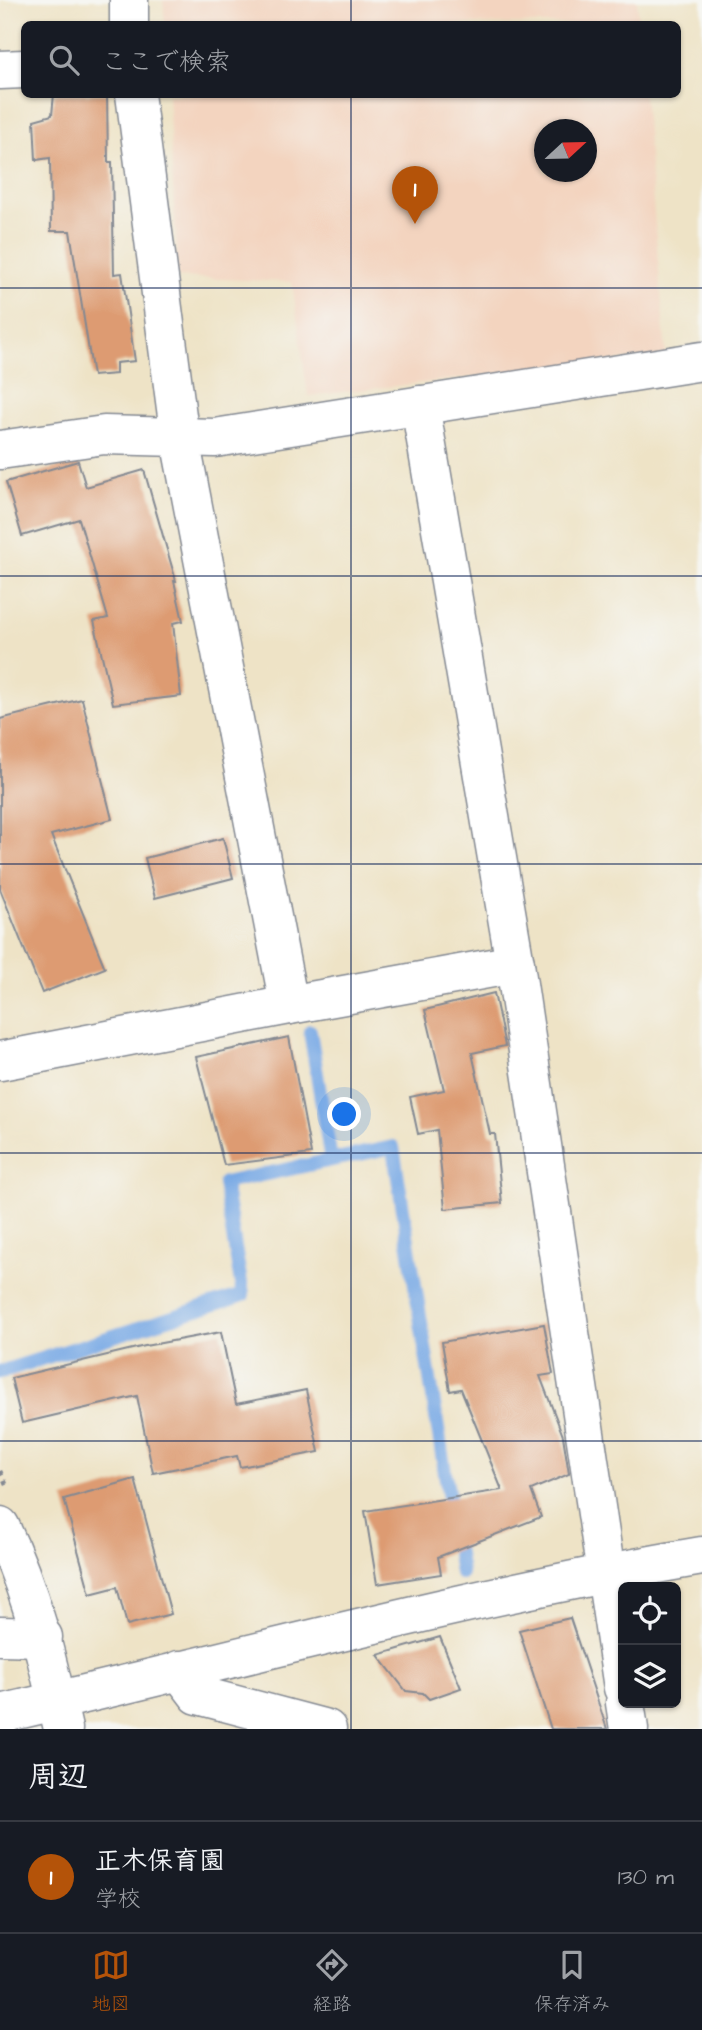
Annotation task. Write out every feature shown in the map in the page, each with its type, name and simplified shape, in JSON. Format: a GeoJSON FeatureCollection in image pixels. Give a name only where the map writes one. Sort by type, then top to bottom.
{"type":"FeatureCollection","features":[{"type":"Feature","properties":{"kind":"street"},"geometry":{"type":"LineString","coordinates":[[129,0],[129,21]]}},
{"type":"Feature","properties":{"kind":"street"},"geometry":{"type":"LineString","coordinates":[[0,71],[21,69]]}},
{"type":"Feature","properties":{"kind":"street"},"geometry":{"type":"LineString","coordinates":[[136,98],[180,439],[289,1005]]}},
{"type":"Feature","properties":{"kind":"street"},"geometry":{"type":"LineString","coordinates":[[0,450],[104,435],[215,439],[702,361]]}},
{"type":"Feature","properties":{"kind":"street"},"geometry":{"type":"LineString","coordinates":[[420,405],[515,964],[618,1654]]}},
{"type":"Feature","properties":{"kind":"street"},"geometry":{"type":"LineString","coordinates":[[0,1061],[515,964]]}},
{"type":"Feature","properties":{"kind":"street"},"geometry":{"type":"LineString","coordinates":[[0,1526],[17,1561],[43,1637],[60,1715]]}},
{"type":"Feature","properties":{"kind":"street"},"geometry":{"type":"LineString","coordinates":[[0,1714],[60,1715],[179,1670],[606,1572],[702,1556]]}},
{"type":"Feature","properties":{"kind":"street"},"geometry":{"type":"LineString","coordinates":[[0,1636],[43,1637]]}},
{"type":"Feature","properties":{"kind":"street"},"geometry":{"type":"LineString","coordinates":[[179,1670],[198,1695],[327,1729]]}},
{"type":"Feature","properties":{"kind":"street"},"geometry":{"type":"LineString","coordinates":[[626,1708],[629,1729]]}},
{"type":"Feature","properties":{"kind":"shaded area"},"geometry":{"type":"Polygon","coordinates":[[[163,0],[637,0],[639,21],[165,21],[163,0]]]}},
{"type":"Feature","properties":{"kind":"shaded area"},"geometry":{"type":"Polygon","coordinates":[[[168,98],[644,98],[666,355],[308,396],[292,282],[178,277],[168,98]]]}},
{"type":"Feature","properties":{"kind":"building"},"geometry":{"type":"Polygon","coordinates":[[[54,98],[107,98],[108,162],[112,162],[114,274],[122,273],[135,361],[116,363],[116,374],[93,376],[70,231],[51,231],[50,158],[36,160],[34,120],[52,115],[54,98]]]}},
{"type":"Feature","properties":{"kind":"building"},"geometry":{"type":"Polygon","coordinates":[[[78,461],[86,487],[144,470],[176,581],[183,621],[173,623],[181,696],[113,704],[94,621],[108,618],[79,519],[22,536],[6,482],[78,461]]]}},
{"type":"Feature","properties":{"kind":"building"},"geometry":{"type":"Polygon","coordinates":[[[82,699],[112,819],[51,835],[105,968],[42,993],[0,889],[0,719],[82,699]]]}},
{"type":"Feature","properties":{"kind":"building"},"geometry":{"type":"Polygon","coordinates":[[[223,838],[233,878],[155,898],[145,858],[223,838]]]}},
{"type":"Feature","properties":{"kind":"building"},"geometry":{"type":"Polygon","coordinates":[[[494,993],[505,1046],[472,1053],[490,1134],[495,1134],[502,1203],[445,1209],[437,1130],[418,1134],[410,1097],[444,1090],[425,1010],[494,993]]]}},
{"type":"Feature","properties":{"kind":"building"},"geometry":{"type":"Polygon","coordinates":[[[289,1037],[311,1154],[224,1165],[196,1057],[289,1037]]]}},
{"type":"Feature","properties":{"kind":"building"},"geometry":{"type":"Polygon","coordinates":[[[544,1324],[553,1374],[540,1376],[563,1436],[569,1474],[531,1490],[541,1517],[438,1557],[441,1574],[377,1584],[365,1511],[502,1490],[461,1389],[450,1391],[442,1342],[544,1324]]]}},
{"type":"Feature","properties":{"kind":"building"},"geometry":{"type":"Polygon","coordinates":[[[221,1332],[236,1404],[306,1390],[319,1452],[240,1467],[237,1456],[153,1473],[137,1396],[22,1423],[11,1378],[145,1346],[221,1332]]]}},
{"type":"Feature","properties":{"kind":"building"},"geometry":{"type":"Polygon","coordinates":[[[135,1479],[171,1614],[127,1625],[117,1587],[90,1594],[64,1499],[135,1479]]]}},
{"type":"Feature","properties":{"kind":"building"},"geometry":{"type":"Polygon","coordinates":[[[570,1618],[607,1729],[551,1729],[519,1630],[570,1618]]]}},
{"type":"Feature","properties":{"kind":"building"},"geometry":{"type":"Polygon","coordinates":[[[440,1637],[461,1688],[429,1699],[423,1693],[406,1691],[378,1655],[440,1637]]]}},
{"type":"Feature","properties":{"kind":"waterway"},"geometry":{"type":"LineString","coordinates":[[310,1031],[331,1160]]}},
{"type":"Feature","properties":{"kind":"waterway"},"geometry":{"type":"LineString","coordinates":[[0,1372],[243,1295],[224,1183],[393,1147],[461,1573]]}},
{"type":"Feature","properties":{"kind":"place","name":"正木保育園"},"geometry":{"type":"Point","coordinates":[415,224]}}]}
